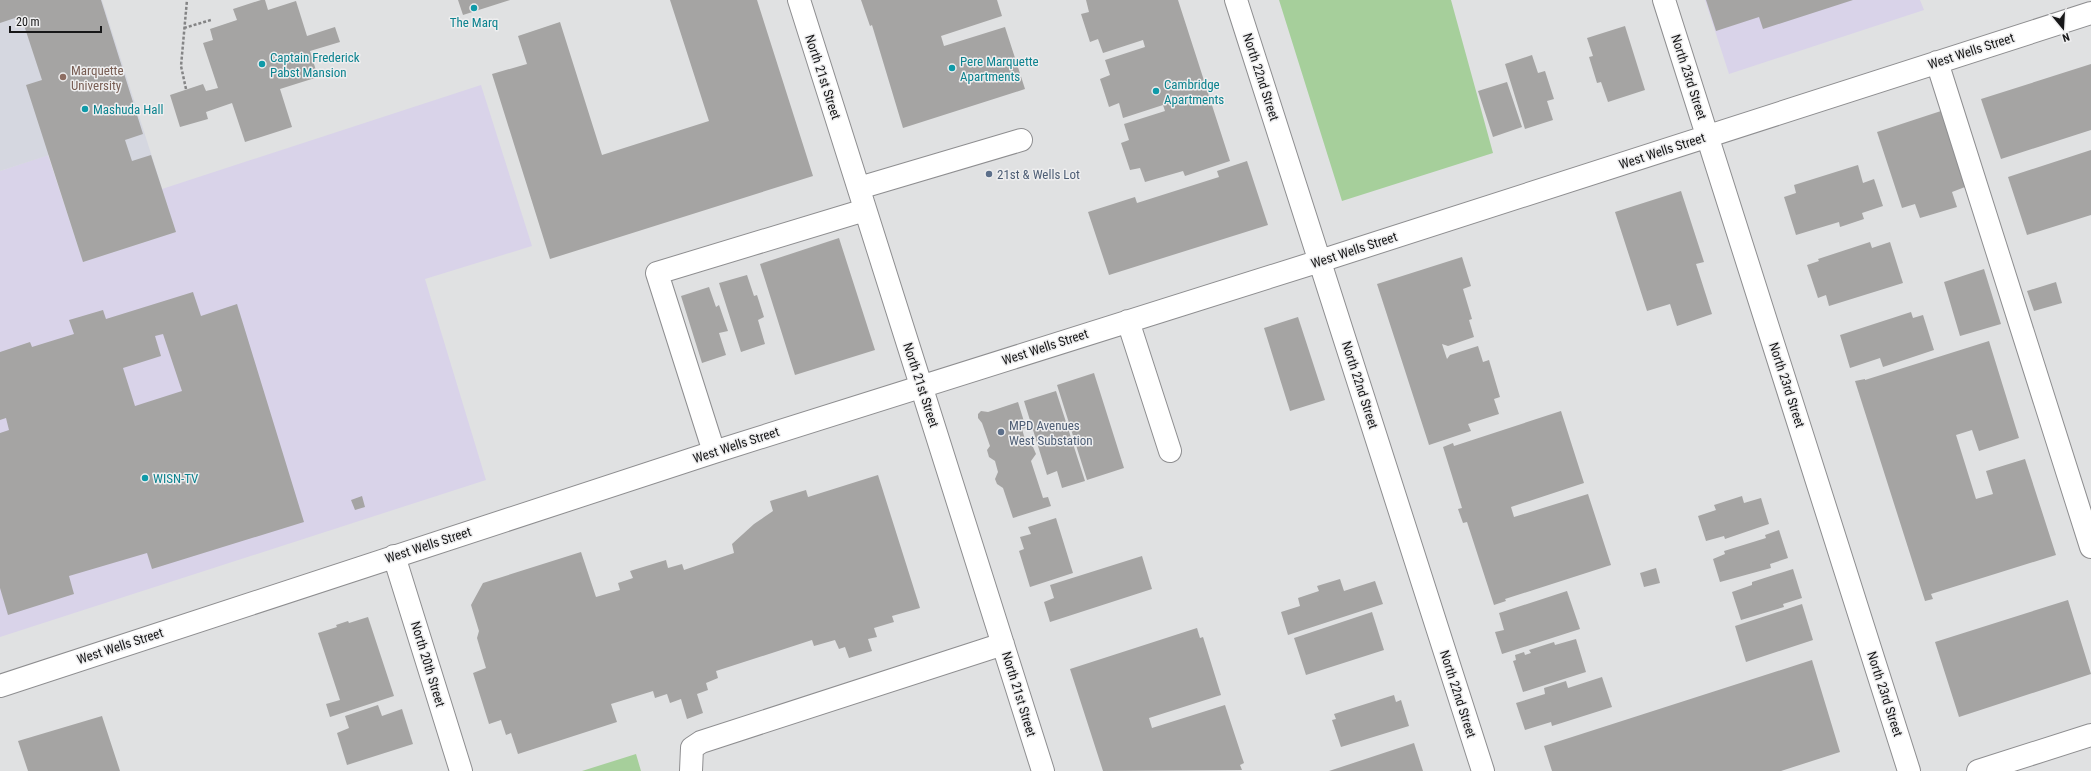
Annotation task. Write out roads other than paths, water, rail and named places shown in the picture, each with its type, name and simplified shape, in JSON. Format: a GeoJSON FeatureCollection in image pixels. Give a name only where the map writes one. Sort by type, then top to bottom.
{"type":"FeatureCollection","features":[{"type":"Feature","properties":{"kind":"street","name":"North 21st Street"},"geometry":{"type":"LineString","coordinates":[[799,0],[1043,771]]}},
{"type":"Feature","properties":{"kind":"street","name":"North 22nd Street"},"geometry":{"type":"LineString","coordinates":[[1236,0],[1483,771]]}},
{"type":"Feature","properties":{"kind":"street","name":"North 23rd Street"},"geometry":{"type":"LineString","coordinates":[[1664,0],[1909,771]]}},
{"type":"Feature","properties":{"kind":"street","name":"West Wells Street"},"geometry":{"type":"LineString","coordinates":[[0,686],[714,452],[1320,261],[2091,13]]}},
{"type":"Feature","properties":{"kind":"street"},"geometry":{"type":"LineString","coordinates":[[1937,62],[2091,547]]}},
{"type":"Feature","properties":{"kind":"street"},"geometry":{"type":"LineString","coordinates":[[859,188],[1021,140]]}},
{"type":"Feature","properties":{"kind":"street"},"geometry":{"type":"LineString","coordinates":[[714,452],[656,273],[865,210]]}},
{"type":"Feature","properties":{"kind":"street"},"geometry":{"type":"LineString","coordinates":[[1128,321],[1170,451]]}},
{"type":"Feature","properties":{"kind":"street","name":"North 20th Street"},"geometry":{"type":"LineString","coordinates":[[394,556],[461,771]]}},
{"type":"Feature","properties":{"kind":"street"},"geometry":{"type":"LineString","coordinates":[[691,771],[692,748],[701,742],[1003,644]]}},
{"type":"Feature","properties":{"kind":"street"},"geometry":{"type":"LineString","coordinates":[[1978,771],[2091,735]]}},
{"type":"Feature","properties":{"kind":"place","name":"The Marq"},"geometry":{"type":"Point","coordinates":[474,8]}},
{"type":"Feature","properties":{"kind":"place","name":"Captain Frederick Pabst Mansion"},"geometry":{"type":"Point","coordinates":[262,64]}},
{"type":"Feature","properties":{"kind":"place","name":"Pere Marquette Apartments"},"geometry":{"type":"Point","coordinates":[952,68]}},
{"type":"Feature","properties":{"kind":"place","name":"Marquette University"},"geometry":{"type":"Point","coordinates":[63,77]}},
{"type":"Feature","properties":{"kind":"place","name":"Cambridge Apartments"},"geometry":{"type":"Point","coordinates":[1156,91]}},
{"type":"Feature","properties":{"kind":"place","name":"Mashuda Hall"},"geometry":{"type":"Point","coordinates":[85,109]}},
{"type":"Feature","properties":{"kind":"place","name":"21st & Wells Lot"},"geometry":{"type":"Point","coordinates":[989,174]}},
{"type":"Feature","properties":{"kind":"place","name":"MPD Avenues West Substation"},"geometry":{"type":"Point","coordinates":[1001,432]}},
{"type":"Feature","properties":{"kind":"place","name":"WISN-TV"},"geometry":{"type":"Point","coordinates":[145,478]}}]}
